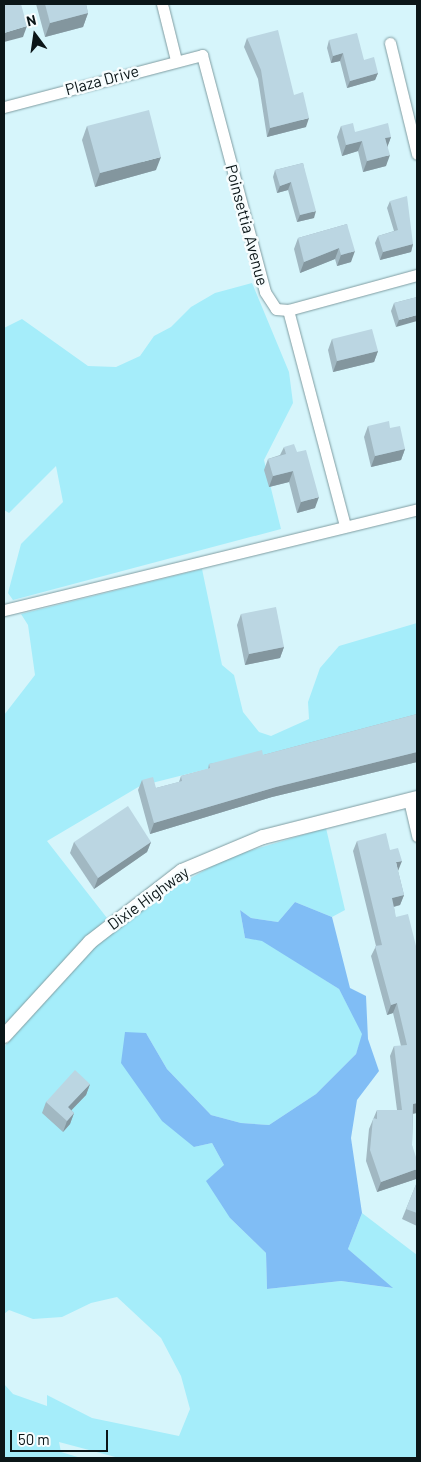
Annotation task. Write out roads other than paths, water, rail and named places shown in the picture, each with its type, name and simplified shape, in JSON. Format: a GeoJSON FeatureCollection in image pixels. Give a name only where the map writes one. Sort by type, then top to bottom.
{"type":"FeatureCollection","features":[{"type":"Feature","properties":{"kind":"street"},"geometry":{"type":"LineString","coordinates":[[162,4],[176,60]]}},
{"type":"Feature","properties":{"kind":"street"},"geometry":{"type":"LineString","coordinates":[[390,43],[417,154]]}},
{"type":"Feature","properties":{"kind":"street","name":"Plaza Drive"},"geometry":{"type":"LineString","coordinates":[[4,107],[176,60],[202,55]]}},
{"type":"Feature","properties":{"kind":"street","name":"Poinsettia Avenue"},"geometry":{"type":"LineString","coordinates":[[202,55],[265,292],[276,309],[288,310]]}},
{"type":"Feature","properties":{"kind":"street"},"geometry":{"type":"LineString","coordinates":[[345,526],[288,310],[417,275]]}},
{"type":"Feature","properties":{"kind":"street"},"geometry":{"type":"LineString","coordinates":[[4,610],[417,509]]}},
{"type":"Feature","properties":{"kind":"street"},"geometry":{"type":"LineString","coordinates":[[413,799],[417,836]]}},
{"type":"Feature","properties":{"kind":"street","name":"Dixie Highway"},"geometry":{"type":"LineString","coordinates":[[4,1036],[90,942],[182,871],[263,836],[413,799]]}}]}
